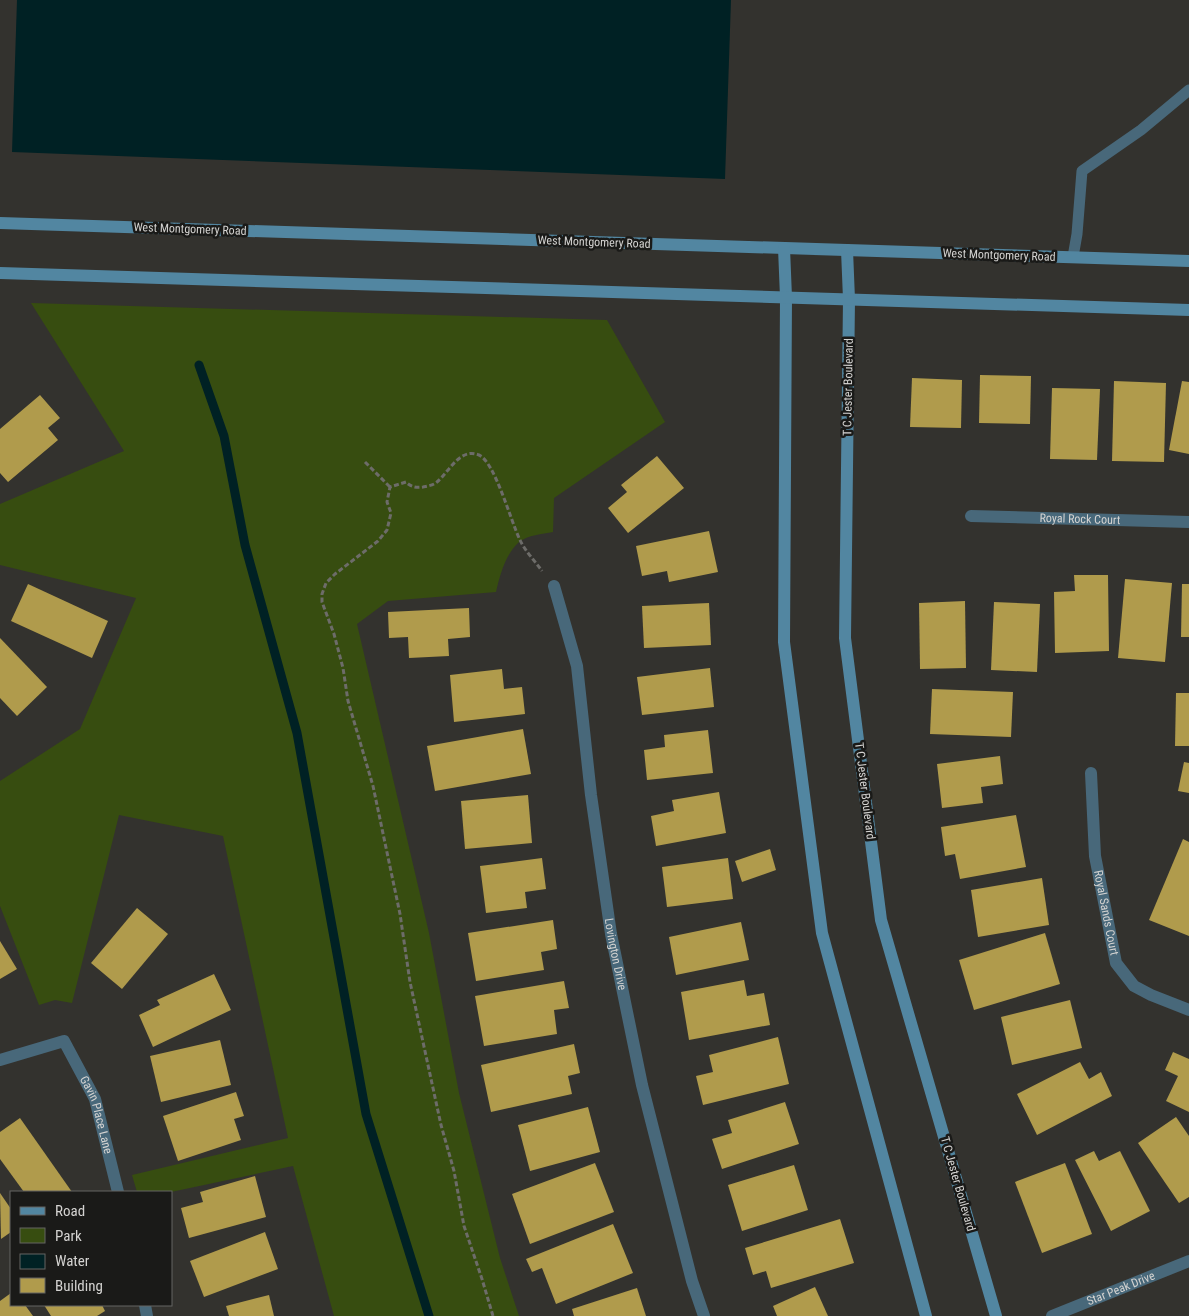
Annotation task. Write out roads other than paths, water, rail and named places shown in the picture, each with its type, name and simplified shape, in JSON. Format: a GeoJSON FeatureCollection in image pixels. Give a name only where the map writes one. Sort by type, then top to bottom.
{"type":"FeatureCollection","features":[{"type":"Feature","properties":{"kind":"main road","name":"West Montgomery Road"},"geometry":{"type":"LineString","coordinates":[[0,223],[1189,261]]}},
{"type":"Feature","properties":{"kind":"main road"},"geometry":{"type":"LineString","coordinates":[[784,248],[786,297],[784,642],[822,933],[926,1316]]}},
{"type":"Feature","properties":{"kind":"main road","name":"T C Jester Boulevard"},"geometry":{"type":"LineString","coordinates":[[847,250],[845,638],[881,920],[996,1316]]}},
{"type":"Feature","properties":{"kind":"main road"},"geometry":{"type":"LineString","coordinates":[[0,273],[1189,310]]}},
{"type":"Feature","properties":{"kind":"street","name":"Royal Rock Court"},"geometry":{"type":"LineString","coordinates":[[971,516],[1189,522]]}},
{"type":"Feature","properties":{"kind":"street","name":"Lovington Drive"},"geometry":{"type":"LineString","coordinates":[[554,586],[577,666],[592,804],[611,934],[642,1085],[692,1281],[704,1316]]}},
{"type":"Feature","properties":{"kind":"street","name":"Royal Sands Court"},"geometry":{"type":"LineString","coordinates":[[1091,774],[1095,856],[1116,963],[1134,986],[1189,1010]]}},
{"type":"Feature","properties":{"kind":"street","name":"Gavin Place Lane"},"geometry":{"type":"LineString","coordinates":[[0,1060],[64,1041],[95,1099],[118,1191]]}},
{"type":"Feature","properties":{"kind":"street","name":"Star Peak Drive"},"geometry":{"type":"LineString","coordinates":[[1052,1316],[1189,1261]]}},
{"type":"Feature","properties":{"kind":"lane"},"geometry":{"type":"LineString","coordinates":[[1073,257],[1078,234],[1082,171],[1141,130],[1189,90]]}},
{"type":"Feature","properties":{"kind":"water"},"geometry":{"type":"Polygon","coordinates":[[[17,0],[731,0],[725,179],[12,152],[17,0]]]}},
{"type":"Feature","properties":{"kind":"waterway"},"geometry":{"type":"LineString","coordinates":[[199,365],[224,436],[245,545],[297,733],[366,1114],[429,1316]]}}]}
